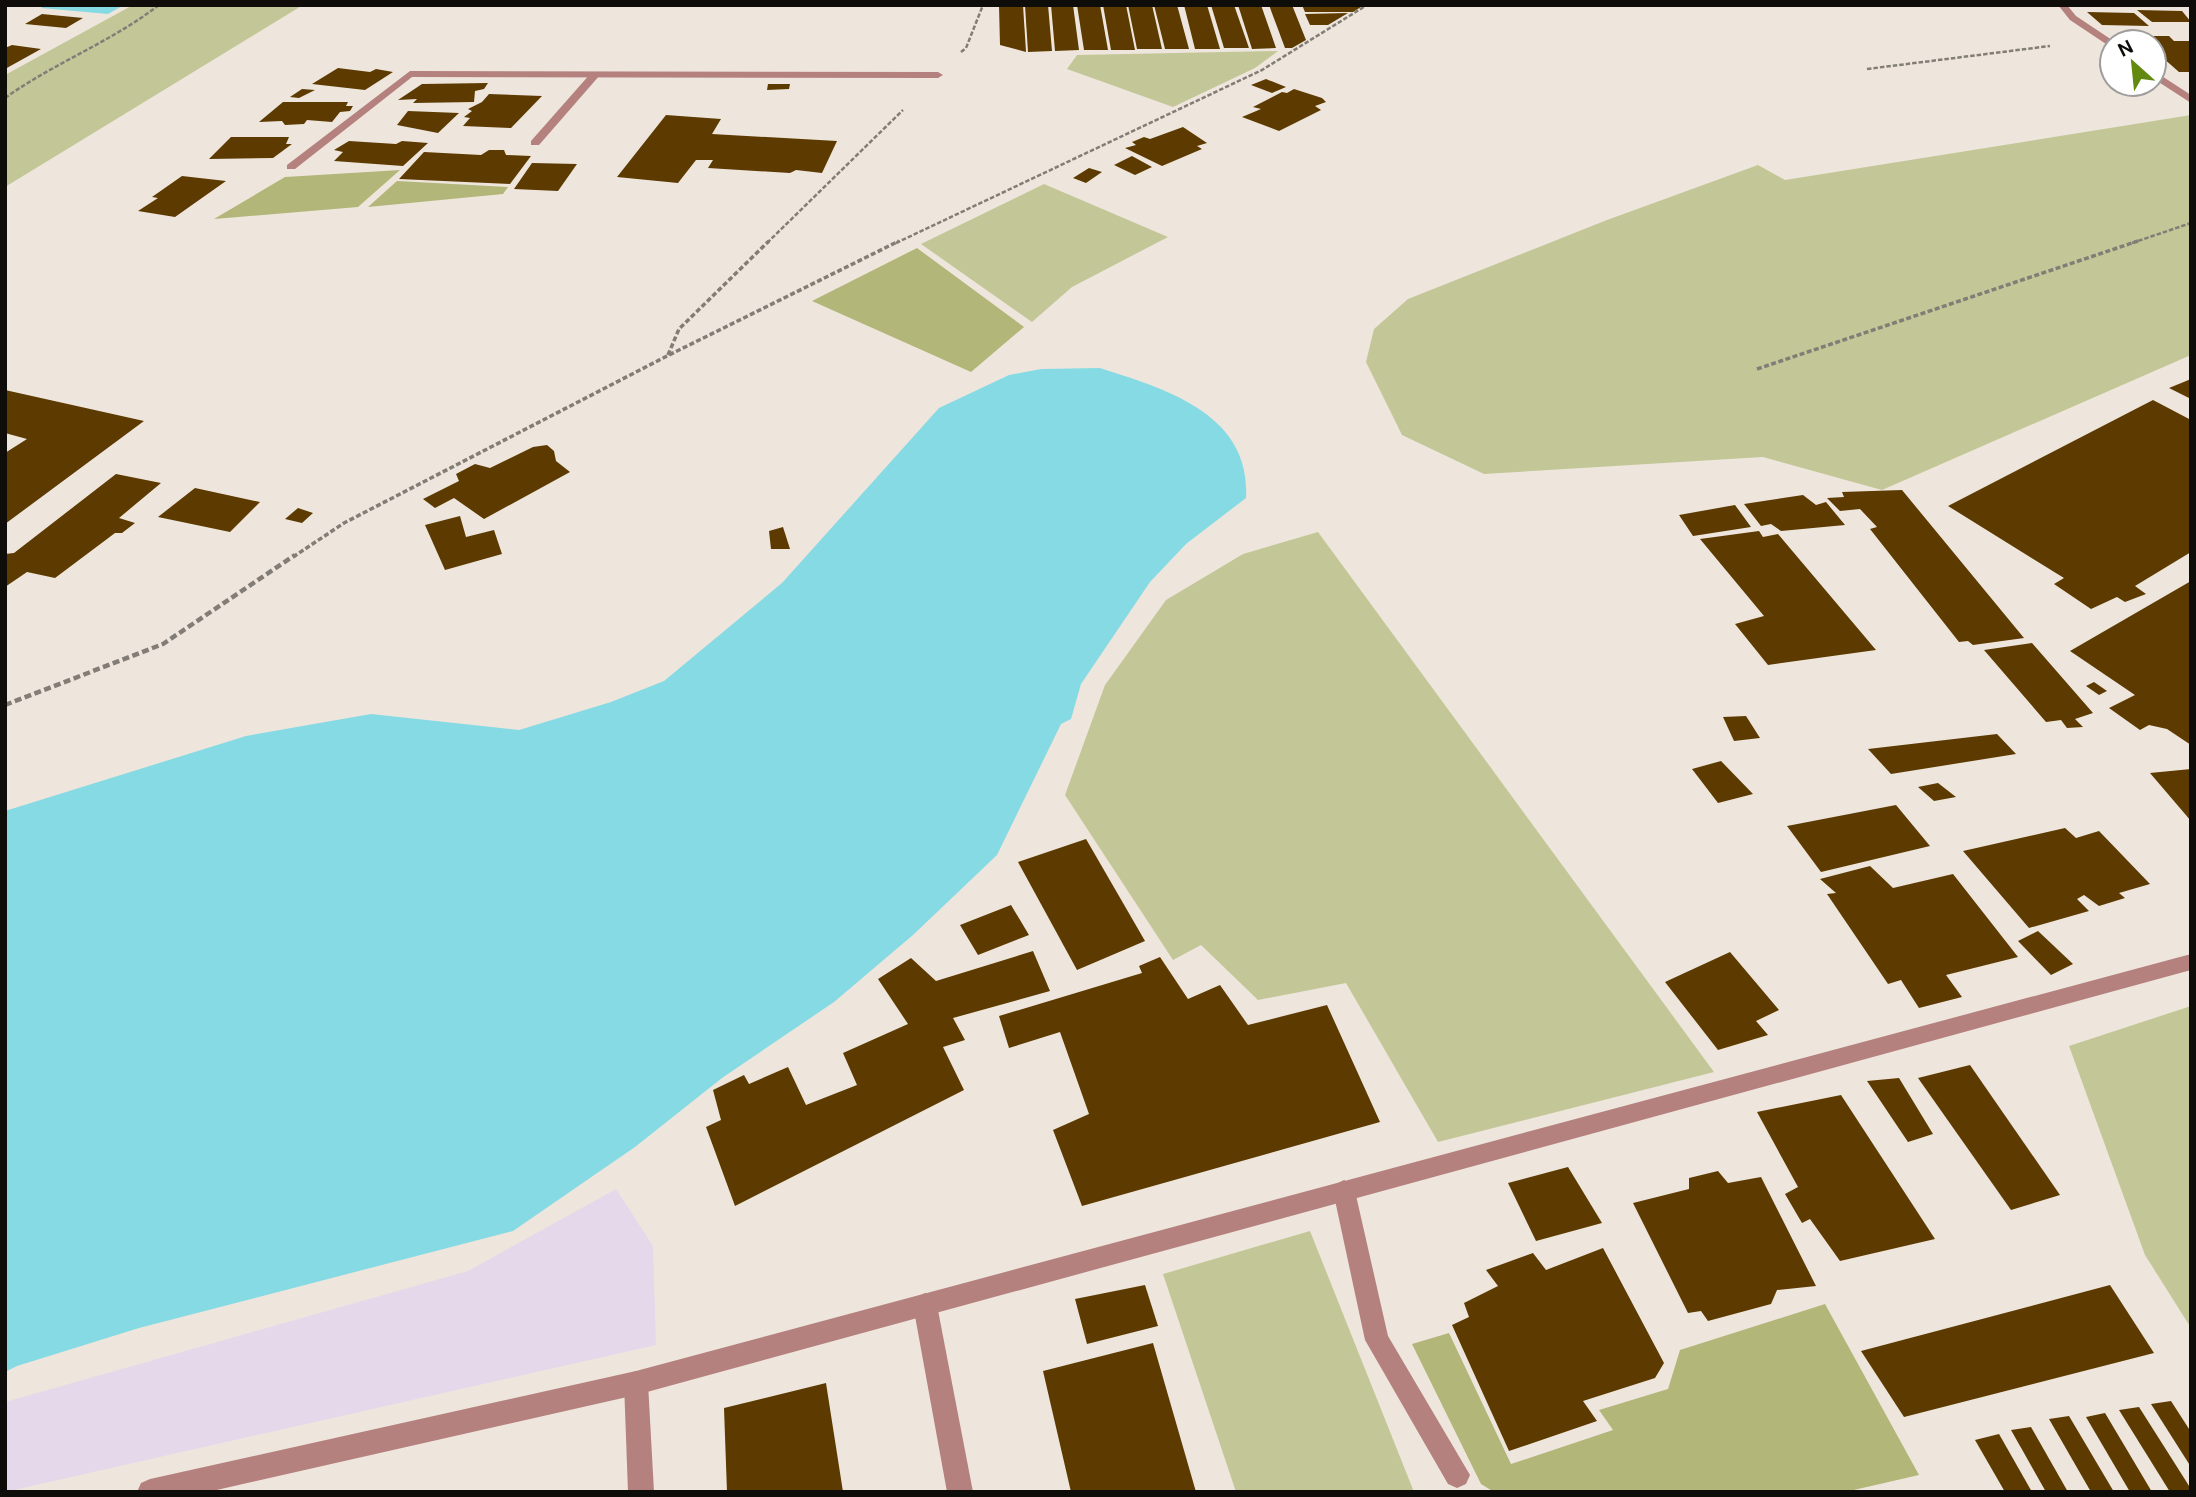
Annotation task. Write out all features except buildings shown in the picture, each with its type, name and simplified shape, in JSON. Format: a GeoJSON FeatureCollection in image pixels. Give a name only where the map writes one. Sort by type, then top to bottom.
{"type":"FeatureCollection","features":[{"type":"Feature","properties":{"kind":"street"},"geometry":{"type":"LineString","coordinates":[[2062,5],[2073,18],[2098,34]]}},
{"type":"Feature","properties":{"kind":"street"},"geometry":{"type":"LineString","coordinates":[[291,167],[410,74],[938,75]]}},
{"type":"Feature","properties":{"kind":"street"},"geometry":{"type":"LineString","coordinates":[[536,143],[595,75]]}},
{"type":"Feature","properties":{"kind":"street"},"geometry":{"type":"LineString","coordinates":[[2168,84],[2191,100]]}},
{"type":"Feature","properties":{"kind":"street"},"geometry":{"type":"LineString","coordinates":[[150,1492],[636,1383],[2191,962]]}},
{"type":"Feature","properties":{"kind":"street"},"geometry":{"type":"LineString","coordinates":[[1344,1191],[1377,1340],[1457,1475]]}},
{"type":"Feature","properties":{"kind":"street"},"geometry":{"type":"LineString","coordinates":[[925,1305],[960,1492]]}},
{"type":"Feature","properties":{"kind":"street"},"geometry":{"type":"LineString","coordinates":[[636,1383],[641,1492]]}},
{"type":"Feature","properties":{"kind":"path"},"geometry":{"type":"LineString","coordinates":[[5,98],[20,87],[114,37],[159,5]]}},
{"type":"Feature","properties":{"kind":"path"},"geometry":{"type":"LineString","coordinates":[[667,356],[679,329],[966,48],[982,5]]}},
{"type":"Feature","properties":{"kind":"path"},"geometry":{"type":"LineString","coordinates":[[5,705],[163,644],[344,523],[667,356],[956,213],[1262,71],[1367,5]]}},
{"type":"Feature","properties":{"kind":"path"},"geometry":{"type":"LineString","coordinates":[[1867,69],[2098,42]]}},
{"type":"Feature","properties":{"kind":"path"},"geometry":{"type":"LineString","coordinates":[[1757,369],[2191,223]]}},
{"type":"Feature","properties":{"kind":"shaded area"},"geometry":{"type":"Polygon","coordinates":[[[616,1189],[653,1246],[656,1345],[5,1492],[5,1402],[468,1271],[616,1189]]]}},
{"type":"Feature","properties":{"kind":"green space"},"geometry":{"type":"Polygon","coordinates":[[[133,5],[303,5],[5,187],[5,75],[133,5]]]}},
{"type":"Feature","properties":{"kind":"green space"},"geometry":{"type":"Polygon","coordinates":[[[1278,51],[1255,68],[1173,107],[1067,69],[1077,55],[1278,51]]]}},
{"type":"Feature","properties":{"kind":"green space"},"geometry":{"type":"Polygon","coordinates":[[[2191,115],[2191,355],[1882,490],[1763,457],[1484,474],[1402,435],[1366,362],[1374,329],[1408,299],[1607,220],[1758,165],[1785,180],[2191,115]]]}},
{"type":"Feature","properties":{"kind":"green space"},"geometry":{"type":"Polygon","coordinates":[[[400,170],[358,207],[214,219],[285,177],[400,170]]]}},
{"type":"Feature","properties":{"kind":"green space"},"geometry":{"type":"Polygon","coordinates":[[[397,181],[508,187],[503,194],[368,207],[397,181]]]}},
{"type":"Feature","properties":{"kind":"green space"},"geometry":{"type":"Polygon","coordinates":[[[1044,184],[1168,237],[1072,287],[1032,322],[921,244],[1044,184]]]}},
{"type":"Feature","properties":{"kind":"green space"},"geometry":{"type":"Polygon","coordinates":[[[917,248],[1024,327],[971,372],[812,301],[917,248]]]}},
{"type":"Feature","properties":{"kind":"green space"},"geometry":{"type":"Polygon","coordinates":[[[1318,532],[1714,1072],[1438,1142],[1346,983],[1258,1000],[1201,945],[1173,960],[1065,795],[1105,685],[1166,600],[1243,554],[1318,532]]]}},
{"type":"Feature","properties":{"kind":"green space"},"geometry":{"type":"Polygon","coordinates":[[[2191,1006],[2191,1328],[2145,1255],[2069,1046],[2191,1006]]]}},
{"type":"Feature","properties":{"kind":"green space"},"geometry":{"type":"Polygon","coordinates":[[[1310,1231],[1414,1492],[1236,1492],[1163,1274],[1310,1231]]]}},
{"type":"Feature","properties":{"kind":"green space"},"geometry":{"type":"Polygon","coordinates":[[[1825,1304],[1919,1475],[1845,1492],[1494,1492],[1481,1484],[1412,1344],[1449,1333],[1511,1464],[1613,1430],[1599,1410],[1668,1389],[1680,1350],[1825,1304]]]}},
{"type":"Feature","properties":{"kind":"water"},"geometry":{"type":"Polygon","coordinates":[[[47,5],[124,5],[108,14],[41,8],[47,5]]]}},
{"type":"Feature","properties":{"kind":"water"},"geometry":{"type":"Polygon","coordinates":[[[1100,368],[1177,396],[1200,409],[1219,425],[1235,445],[1244,469],[1246,498],[1186,544],[1150,582],[1081,684],[1071,719],[1061,724],[997,855],[913,935],[834,1002],[722,1078],[635,1147],[513,1231],[139,1328],[5,1372],[5,811],[246,736],[371,714],[519,730],[611,702],[664,681],[782,583],[939,408],[1009,375],[1041,369],[1100,368]]]}}]}
